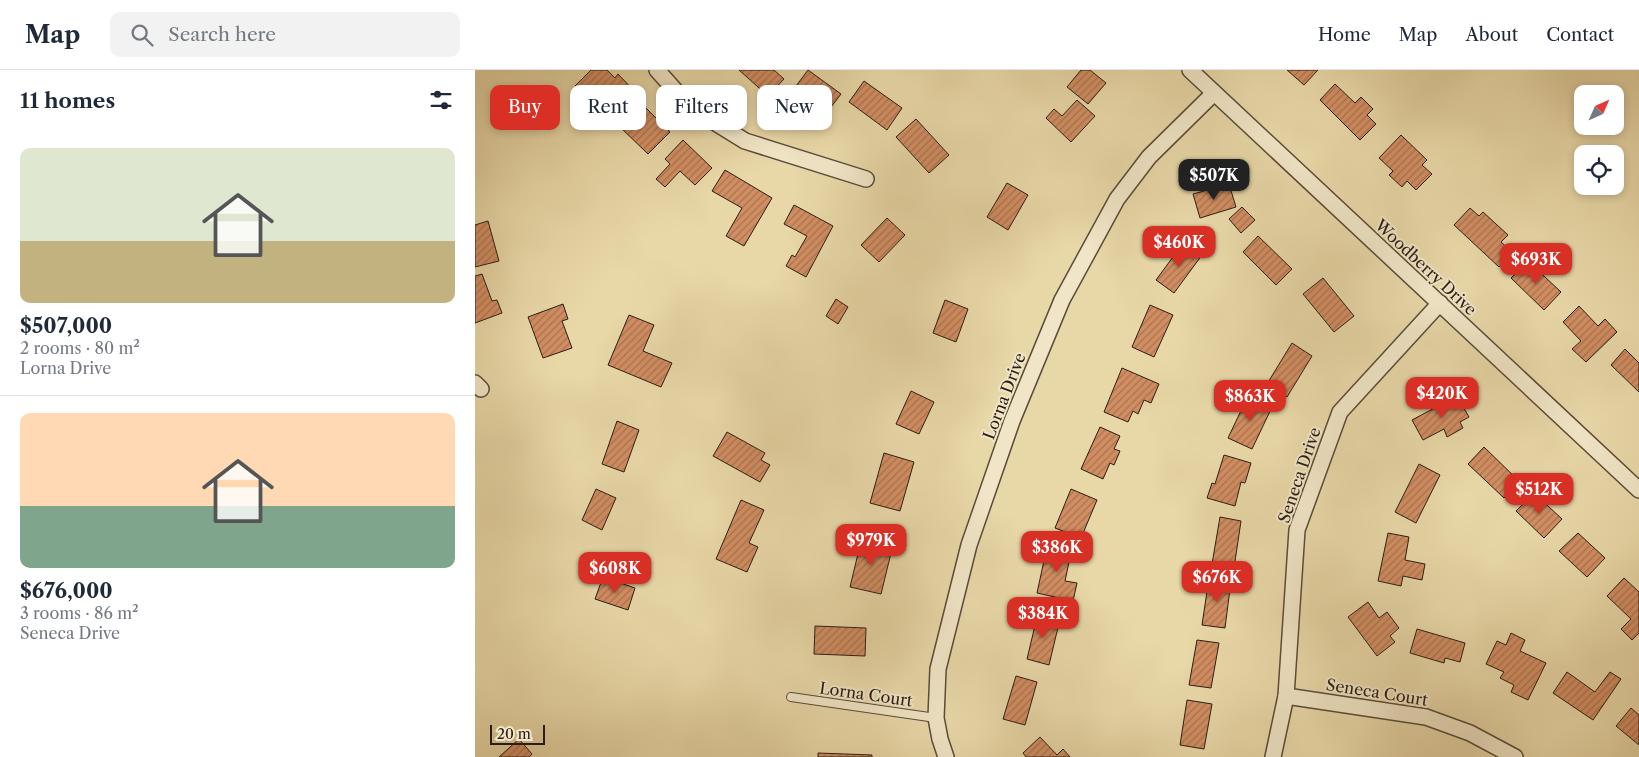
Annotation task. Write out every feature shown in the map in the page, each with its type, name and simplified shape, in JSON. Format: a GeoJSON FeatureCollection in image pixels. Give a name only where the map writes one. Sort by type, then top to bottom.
{"type":"FeatureCollection","features":[{"type":"Feature","properties":{"kind":"street"},"geometry":{"type":"LineString","coordinates":[[657,70],[690,107],[745,141],[866,179]]}},
{"type":"Feature","properties":{"kind":"street","name":"Woodberry Drive"},"geometry":{"type":"LineString","coordinates":[[1190,70],[1639,490]]}},
{"type":"Feature","properties":{"kind":"street","name":"Lorna Drive"},"geometry":{"type":"LineString","coordinates":[[946,757],[936,718],[938,669],[969,545],[1012,421],[1062,300],[1117,199],[1149,157],[1214,93]]}},
{"type":"Feature","properties":{"kind":"street","name":"Seneca Drive"},"geometry":{"type":"LineString","coordinates":[[1273,757],[1286,696],[1297,530],[1340,412],[1440,302]]}},
{"type":"Feature","properties":{"kind":"street","name":"Seneca Court"},"geometry":{"type":"LineString","coordinates":[[1286,696],[1426,717],[1470,733],[1515,757]]}},
{"type":"Feature","properties":{"kind":"lane","name":"Lorna Court"},"geometry":{"type":"LineString","coordinates":[[791,698],[936,718]]}},
{"type":"Feature","properties":{"kind":"building"},"geometry":{"type":"Polygon","coordinates":[[[591,70],[607,70],[615,78],[618,74],[628,85],[576,85],[591,70]]]}},
{"type":"Feature","properties":{"kind":"building"},"geometry":{"type":"Polygon","coordinates":[[[739,70],[774,70],[784,79],[778,85],[757,86],[739,70]]]}},
{"type":"Feature","properties":{"kind":"building"},"geometry":{"type":"Polygon","coordinates":[[[808,70],[829,85],[797,85],[808,70]]]}},
{"type":"Feature","properties":{"kind":"building"},"geometry":{"type":"Polygon","coordinates":[[[1081,70],[1090,70],[1106,83],[1088,104],[1067,87],[1081,70]]]}},
{"type":"Feature","properties":{"kind":"building"},"geometry":{"type":"Polygon","coordinates":[[[1287,70],[1318,70],[1304,85],[1287,70]]]}},
{"type":"Feature","properties":{"kind":"building"},"geometry":{"type":"Polygon","coordinates":[[[864,81],[902,108],[887,130],[849,102],[864,81]]]}},
{"type":"Feature","properties":{"kind":"building"},"geometry":{"type":"Polygon","coordinates":[[[1335,84],[1355,103],[1361,97],[1373,109],[1367,115],[1376,124],[1360,140],[1320,100],[1335,84]]]}},
{"type":"Feature","properties":{"kind":"building"},"geometry":{"type":"Polygon","coordinates":[[[832,87],[841,94],[832,106],[832,87]]]}},
{"type":"Feature","properties":{"kind":"building"},"geometry":{"type":"Polygon","coordinates":[[[1077,100],[1095,116],[1071,142],[1046,118],[1054,109],[1062,116],[1077,100]]]}},
{"type":"Feature","properties":{"kind":"building"},"geometry":{"type":"Polygon","coordinates":[[[646,108],[656,118],[656,130],[668,130],[670,132],[648,154],[623,130],[646,130],[646,108]]]}},
{"type":"Feature","properties":{"kind":"building"},"geometry":{"type":"Polygon","coordinates":[[[916,119],[949,155],[929,173],[896,137],[916,119]]]}},
{"type":"Feature","properties":{"kind":"building"},"geometry":{"type":"Polygon","coordinates":[[[1401,135],[1427,160],[1422,165],[1432,174],[1416,190],[1407,181],[1402,187],[1389,175],[1393,171],[1379,158],[1401,135]]]}},
{"type":"Feature","properties":{"kind":"building"},"geometry":{"type":"Polygon","coordinates":[[[683,140],[712,168],[695,185],[680,171],[665,187],[656,179],[670,164],[665,159],[683,140]]]}},
{"type":"Feature","properties":{"kind":"building"},"geometry":{"type":"Polygon","coordinates":[[[725,170],[772,198],[744,246],[726,236],[742,208],[712,191],[725,170]]]}},
{"type":"Feature","properties":{"kind":"building"},"geometry":{"type":"Polygon","coordinates":[[[1007,183],[1028,195],[1008,230],[987,217],[1007,183]]]}},
{"type":"Feature","properties":{"kind":"building"},"geometry":{"type":"Polygon","coordinates":[[[1229,184],[1236,207],[1200,218],[1193,194],[1229,184]]]}},
{"type":"Feature","properties":{"kind":"building"},"geometry":{"type":"Polygon","coordinates":[[[794,205],[833,226],[806,277],[786,266],[792,255],[795,257],[807,236],[784,224],[794,205]]]}},
{"type":"Feature","properties":{"kind":"building"},"geometry":{"type":"Polygon","coordinates":[[[1242,207],[1255,220],[1241,233],[1229,219],[1242,207]]]}},
{"type":"Feature","properties":{"kind":"building"},"geometry":{"type":"Polygon","coordinates":[[[1470,208],[1479,216],[1483,212],[1508,235],[1501,242],[1512,252],[1499,267],[1454,225],[1470,208]]]}},
{"type":"Feature","properties":{"kind":"building"},"geometry":{"type":"Polygon","coordinates":[[[887,218],[905,235],[879,262],[861,245],[887,218]]]}},
{"type":"Feature","properties":{"kind":"building"},"geometry":{"type":"Polygon","coordinates":[[[488,221],[499,261],[475,267],[475,225],[488,221]]]}},
{"type":"Feature","properties":{"kind":"building"},"geometry":{"type":"Polygon","coordinates":[[[1258,236],[1292,269],[1276,285],[1243,252],[1258,236]]]}},
{"type":"Feature","properties":{"kind":"building"},"geometry":{"type":"Polygon","coordinates":[[[1184,242],[1202,255],[1174,293],[1156,280],[1184,242]]]}},
{"type":"Feature","properties":{"kind":"building"},"geometry":{"type":"Polygon","coordinates":[[[1528,261],[1561,292],[1544,310],[1511,278],[1528,261]]]}},
{"type":"Feature","properties":{"kind":"building"},"geometry":{"type":"Polygon","coordinates":[[[482,274],[492,301],[497,300],[502,313],[475,323],[475,276],[482,274]]]}},
{"type":"Feature","properties":{"kind":"building"},"geometry":{"type":"Polygon","coordinates":[[[1323,278],[1354,316],[1334,332],[1303,294],[1323,278]]]}},
{"type":"Feature","properties":{"kind":"building"},"geometry":{"type":"Polygon","coordinates":[[[836,299],[848,307],[838,324],[826,316],[836,299]]]}},
{"type":"Feature","properties":{"kind":"building"},"geometry":{"type":"Polygon","coordinates":[[[945,300],[968,309],[956,342],[933,333],[945,300]]]}},
{"type":"Feature","properties":{"kind":"building"},"geometry":{"type":"Polygon","coordinates":[[[563,304],[568,319],[562,321],[572,348],[543,358],[528,317],[563,304]]]}},
{"type":"Feature","properties":{"kind":"building"},"geometry":{"type":"Polygon","coordinates":[[[1150,305],[1173,315],[1154,357],[1132,347],[1150,305]]]}},
{"type":"Feature","properties":{"kind":"building"},"geometry":{"type":"Polygon","coordinates":[[[1579,306],[1598,326],[1605,319],[1617,332],[1586,362],[1572,349],[1581,341],[1563,322],[1579,306]]]}},
{"type":"Feature","properties":{"kind":"building"},"geometry":{"type":"Polygon","coordinates":[[[629,315],[654,325],[643,351],[672,363],[661,387],[608,365],[629,315]]]}},
{"type":"Feature","properties":{"kind":"building"},"geometry":{"type":"Polygon","coordinates":[[[1292,343],[1312,356],[1287,397],[1267,384],[1292,343]]]}},
{"type":"Feature","properties":{"kind":"building"},"geometry":{"type":"Polygon","coordinates":[[[1625,349],[1639,363],[1639,392],[1611,365],[1625,349]]]}},
{"type":"Feature","properties":{"kind":"building"},"geometry":{"type":"Polygon","coordinates":[[[1122,368],[1159,384],[1151,403],[1144,400],[1138,414],[1133,411],[1128,422],[1104,412],[1122,368]]]}},
{"type":"Feature","properties":{"kind":"building"},"geometry":{"type":"Polygon","coordinates":[[[911,391],[934,402],[919,434],[896,424],[911,391]]]}},
{"type":"Feature","properties":{"kind":"building"},"geometry":{"type":"Polygon","coordinates":[[[1248,396],[1272,407],[1252,449],[1228,438],[1248,396]]]}},
{"type":"Feature","properties":{"kind":"building"},"geometry":{"type":"Polygon","coordinates":[[[1457,396],[1469,417],[1460,422],[1463,428],[1447,437],[1444,429],[1423,440],[1412,420],[1457,396]]]}},
{"type":"Feature","properties":{"kind":"building"},"geometry":{"type":"Polygon","coordinates":[[[617,421],[639,430],[624,472],[602,464],[617,421]]]}},
{"type":"Feature","properties":{"kind":"building"},"geometry":{"type":"Polygon","coordinates":[[[1100,427],[1120,436],[1114,449],[1120,451],[1114,465],[1110,463],[1103,479],[1081,469],[1100,427]]]}},
{"type":"Feature","properties":{"kind":"building"},"geometry":{"type":"Polygon","coordinates":[[[727,432],[765,453],[761,460],[770,465],[760,482],[713,456],[727,432]]]}},
{"type":"Feature","properties":{"kind":"building"},"geometry":{"type":"Polygon","coordinates":[[[1484,447],[1520,482],[1504,498],[1468,464],[1484,447]]]}},
{"type":"Feature","properties":{"kind":"building"},"geometry":{"type":"Polygon","coordinates":[[[884,453],[914,462],[900,511],[870,503],[884,453]]]}},
{"type":"Feature","properties":{"kind":"building"},"geometry":{"type":"Polygon","coordinates":[[[1224,455],[1251,463],[1245,483],[1241,482],[1235,506],[1207,498],[1212,483],[1215,484],[1224,455]]]}},
{"type":"Feature","properties":{"kind":"building"},"geometry":{"type":"Polygon","coordinates":[[[1419,464],[1440,475],[1416,523],[1395,512],[1419,464]]]}},
{"type":"Feature","properties":{"kind":"building"},"geometry":{"type":"Polygon","coordinates":[[[596,489],[616,498],[602,530],[582,520],[596,489]]]}},
{"type":"Feature","properties":{"kind":"building"},"geometry":{"type":"Polygon","coordinates":[[[1071,489],[1097,500],[1081,538],[1055,528],[1071,489]]]}},
{"type":"Feature","properties":{"kind":"building"},"geometry":{"type":"Polygon","coordinates":[[[1534,493],[1562,519],[1544,538],[1516,511],[1534,493]]]}},
{"type":"Feature","properties":{"kind":"building"},"geometry":{"type":"Polygon","coordinates":[[[741,500],[764,510],[749,543],[758,547],[747,572],[716,559],[741,500]]]}},
{"type":"Feature","properties":{"kind":"building"},"geometry":{"type":"Polygon","coordinates":[[[1220,517],[1241,521],[1234,568],[1212,564],[1220,517]]]}},
{"type":"Feature","properties":{"kind":"building"},"geometry":{"type":"Polygon","coordinates":[[[1388,533],[1409,537],[1405,560],[1425,564],[1422,580],[1403,576],[1401,586],[1378,581],[1388,533]]]}},
{"type":"Feature","properties":{"kind":"building"},"geometry":{"type":"Polygon","coordinates":[[[1578,533],[1605,558],[1587,577],[1559,551],[1578,533]]]}},
{"type":"Feature","properties":{"kind":"building"},"geometry":{"type":"Polygon","coordinates":[[[862,537],[893,545],[881,594],[850,587],[862,537]]]}},
{"type":"Feature","properties":{"kind":"building"},"geometry":{"type":"Polygon","coordinates":[[[1048,542],[1072,548],[1065,581],[1077,583],[1073,601],[1037,593],[1048,542]]]}},
{"type":"Feature","properties":{"kind":"building"},"geometry":{"type":"Polygon","coordinates":[[[603,577],[635,588],[628,610],[595,599],[603,577]]]}},
{"type":"Feature","properties":{"kind":"building"},"geometry":{"type":"Polygon","coordinates":[[[1209,578],[1231,581],[1225,628],[1202,625],[1209,578]]]}},
{"type":"Feature","properties":{"kind":"building"},"geometry":{"type":"Polygon","coordinates":[[[1624,578],[1639,592],[1639,633],[1632,640],[1621,629],[1631,619],[1607,596],[1624,578]]]}},
{"type":"Feature","properties":{"kind":"building"},"geometry":{"type":"Polygon","coordinates":[[[1368,602],[1379,618],[1387,612],[1399,628],[1390,636],[1395,642],[1377,656],[1348,617],[1368,602]]]}},
{"type":"Feature","properties":{"kind":"building"},"geometry":{"type":"Polygon","coordinates":[[[1038,613],[1060,619],[1049,665],[1027,659],[1038,613]]]}},
{"type":"Feature","properties":{"kind":"building"},"geometry":{"type":"Polygon","coordinates":[[[815,626],[866,628],[865,656],[814,654],[815,626]]]}},
{"type":"Feature","properties":{"kind":"building"},"geometry":{"type":"Polygon","coordinates":[[[1417,629],[1465,643],[1460,662],[1445,658],[1444,663],[1410,653],[1417,629]]]}},
{"type":"Feature","properties":{"kind":"building"},"geometry":{"type":"Polygon","coordinates":[[[1511,633],[1525,640],[1520,651],[1546,663],[1528,700],[1511,692],[1514,685],[1500,678],[1504,672],[1486,664],[1497,641],[1506,645],[1511,633]]]}},
{"type":"Feature","properties":{"kind":"building"},"geometry":{"type":"Polygon","coordinates":[[[1197,640],[1219,643],[1211,688],[1189,685],[1197,640]]]}},
{"type":"Feature","properties":{"kind":"building"},"geometry":{"type":"Polygon","coordinates":[[[1567,672],[1595,692],[1610,672],[1621,679],[1593,720],[1553,693],[1567,672]]]}},
{"type":"Feature","properties":{"kind":"building"},"geometry":{"type":"Polygon","coordinates":[[[1016,676],[1037,682],[1025,725],[1003,719],[1016,676]]]}},
{"type":"Feature","properties":{"kind":"building"},"geometry":{"type":"Polygon","coordinates":[[[1187,700],[1212,704],[1204,749],[1180,745],[1187,700]]]}},
{"type":"Feature","properties":{"kind":"building"},"geometry":{"type":"Polygon","coordinates":[[[1631,708],[1639,715],[1639,745],[1616,726],[1631,708]]]}},
{"type":"Feature","properties":{"kind":"building"},"geometry":{"type":"Polygon","coordinates":[[[1040,737],[1057,755],[1063,749],[1070,757],[1026,757],[1023,753],[1040,737]]]}},
{"type":"Feature","properties":{"kind":"building"},"geometry":{"type":"Polygon","coordinates":[[[519,739],[532,754],[529,757],[499,757],[519,739]]]}},
{"type":"Feature","properties":{"kind":"building"},"geometry":{"type":"Polygon","coordinates":[[[818,753],[872,755],[872,757],[818,757],[818,753]]]}}]}
